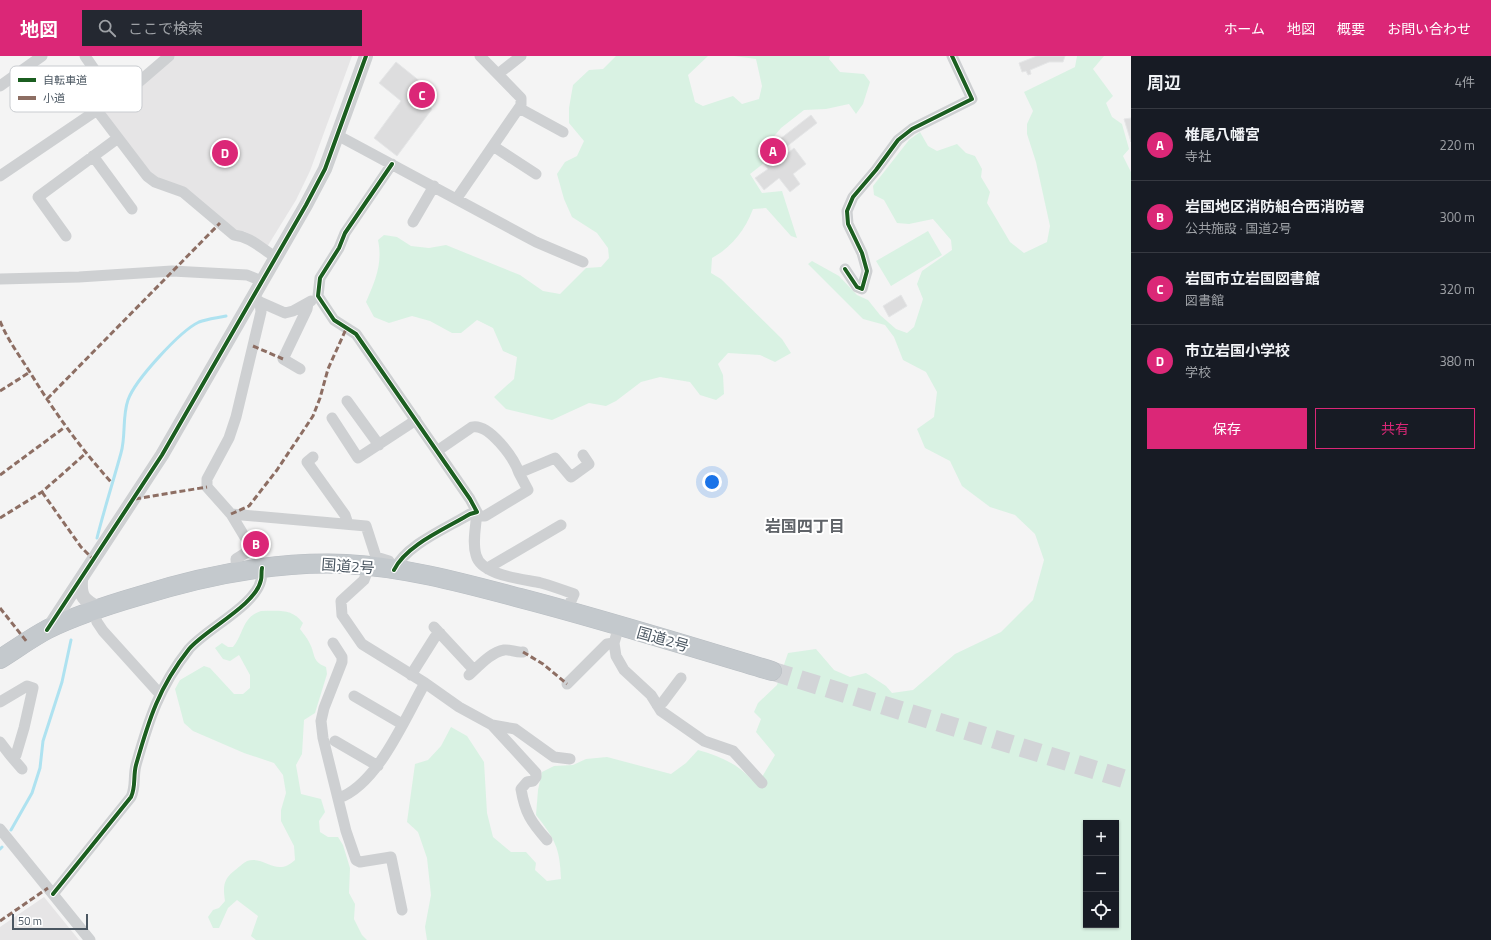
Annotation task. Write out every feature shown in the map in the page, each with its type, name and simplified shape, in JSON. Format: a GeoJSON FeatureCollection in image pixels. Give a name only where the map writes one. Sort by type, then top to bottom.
{"type":"FeatureCollection","features":[{"type":"Feature","properties":{"kind":"highway","name":"国道2号"},"geometry":{"type":"LineString","coordinates":[[0,659],[47,630],[96,609],[192,580],[262,568],[303,564],[347,564],[369,567],[396,566],[567,610],[616,634],[772,671]]}},
{"type":"Feature","properties":{"kind":"street"},"geometry":{"type":"LineString","coordinates":[[28,66],[42,56]]}},
{"type":"Feature","properties":{"kind":"street"},"geometry":{"type":"LineString","coordinates":[[85,56],[92,66]]}},
{"type":"Feature","properties":{"kind":"street"},"geometry":{"type":"LineString","coordinates":[[142,79],[169,56]]}},
{"type":"Feature","properties":{"kind":"street"},"geometry":{"type":"LineString","coordinates":[[47,630],[162,455],[256,299],[262,281],[325,169],[366,56]]}},
{"type":"Feature","properties":{"kind":"street"},"geometry":{"type":"LineString","coordinates":[[457,198],[521,104],[520,98],[480,56]]}},
{"type":"Feature","properties":{"kind":"street"},"geometry":{"type":"LineString","coordinates":[[498,74],[521,56]]}},
{"type":"Feature","properties":{"kind":"street"},"geometry":{"type":"LineString","coordinates":[[845,269],[857,287],[862,289],[867,271],[862,253],[848,224],[847,211],[853,197],[876,170],[898,140],[912,129],[972,99],[952,56]]}},
{"type":"Feature","properties":{"kind":"street"},"geometry":{"type":"LineString","coordinates":[[0,86],[10,79]]}},
{"type":"Feature","properties":{"kind":"street"},"geometry":{"type":"LineString","coordinates":[[519,108],[563,132]]}},
{"type":"Feature","properties":{"kind":"street"},"geometry":{"type":"LineString","coordinates":[[0,176],[92,112]]}},
{"type":"Feature","properties":{"kind":"street"},"geometry":{"type":"LineString","coordinates":[[98,112],[147,176],[155,182],[183,192],[202,210],[234,235],[242,236],[258,243],[267,252],[276,257]]}},
{"type":"Feature","properties":{"kind":"street"},"geometry":{"type":"LineString","coordinates":[[337,135],[457,198],[536,242],[583,262]]}},
{"type":"Feature","properties":{"kind":"street"},"geometry":{"type":"LineString","coordinates":[[66,236],[38,197],[118,138]]}},
{"type":"Feature","properties":{"kind":"street"},"geometry":{"type":"LineString","coordinates":[[493,146],[536,174]]}},
{"type":"Feature","properties":{"kind":"street"},"geometry":{"type":"LineString","coordinates":[[93,156],[132,209]]}},
{"type":"Feature","properties":{"kind":"street"},"geometry":{"type":"LineString","coordinates":[[392,164],[344,233],[339,248],[320,278],[318,296],[334,320],[356,334],[470,499],[476,514],[476,557],[480,563],[499,574],[542,583],[574,594],[567,610]]}},
{"type":"Feature","properties":{"kind":"street"},"geometry":{"type":"LineString","coordinates":[[413,222],[434,186]]}},
{"type":"Feature","properties":{"kind":"street"},"geometry":{"type":"LineString","coordinates":[[0,279],[172,270],[247,275],[262,281]]}},
{"type":"Feature","properties":{"kind":"street"},"geometry":{"type":"LineString","coordinates":[[256,299],[285,313],[293,311],[318,296]]}},
{"type":"Feature","properties":{"kind":"street"},"geometry":{"type":"LineString","coordinates":[[237,572],[236,559],[252,549],[231,514],[207,486],[207,479],[229,438],[236,417],[261,312],[256,299]]}},
{"type":"Feature","properties":{"kind":"street"},"geometry":{"type":"LineString","coordinates":[[300,369],[283,358],[307,309],[308,303]]}},
{"type":"Feature","properties":{"kind":"street"},"geometry":{"type":"LineString","coordinates":[[347,401],[379,445]]}},
{"type":"Feature","properties":{"kind":"street"},"geometry":{"type":"LineString","coordinates":[[332,418],[358,458],[416,420]]}},
{"type":"Feature","properties":{"kind":"street"},"geometry":{"type":"LineString","coordinates":[[231,514],[366,526],[376,558],[396,566],[408,551],[470,514],[485,516],[528,490],[517,466],[502,445],[487,430],[476,426],[472,427],[437,451]]}},
{"type":"Feature","properties":{"kind":"street"},"geometry":{"type":"LineString","coordinates":[[519,473],[554,458],[571,477],[589,464],[583,455]]}},
{"type":"Feature","properties":{"kind":"street"},"geometry":{"type":"LineString","coordinates":[[313,457],[307,462],[345,515],[348,524]]}},
{"type":"Feature","properties":{"kind":"street"},"geometry":{"type":"LineString","coordinates":[[488,569],[561,526]]}},
{"type":"Feature","properties":{"kind":"street"},"geometry":{"type":"LineString","coordinates":[[369,567],[364,580],[341,601],[342,615],[362,644],[425,683],[459,707],[492,725],[515,729],[554,757],[570,759]]}},
{"type":"Feature","properties":{"kind":"street"},"geometry":{"type":"LineString","coordinates":[[53,894],[131,797],[135,789],[133,779],[135,767],[159,693],[170,675],[190,648],[249,600],[261,582],[262,568]]}},
{"type":"Feature","properties":{"kind":"street"},"geometry":{"type":"LineString","coordinates":[[81,580],[80,592],[87,602],[96,609],[97,622],[159,693]]}},
{"type":"Feature","properties":{"kind":"street"},"geometry":{"type":"LineString","coordinates":[[411,675],[436,637],[437,630],[472,672],[490,657],[504,650],[519,653],[523,652]]}},
{"type":"Feature","properties":{"kind":"street"},"geometry":{"type":"LineString","coordinates":[[567,684],[616,634]]}},
{"type":"Feature","properties":{"kind":"street"},"geometry":{"type":"LineString","coordinates":[[616,634],[616,656],[624,670],[646,691],[667,717],[704,741],[733,751],[762,783]]}},
{"type":"Feature","properties":{"kind":"street"},"geometry":{"type":"LineString","coordinates":[[333,643],[342,656],[342,662],[324,708],[321,721],[323,738],[346,831],[356,860],[360,862],[391,857],[402,910]]}},
{"type":"Feature","properties":{"kind":"street"},"geometry":{"type":"LineString","coordinates":[[657,705],[663,702],[681,678]]}},
{"type":"Feature","properties":{"kind":"street"},"geometry":{"type":"LineString","coordinates":[[339,798],[348,795],[378,766],[425,683]]}},
{"type":"Feature","properties":{"kind":"street"},"geometry":{"type":"LineString","coordinates":[[0,702],[27,686],[32,688],[24,728],[16,755],[10,755]]}},
{"type":"Feature","properties":{"kind":"street"},"geometry":{"type":"LineString","coordinates":[[354,696],[402,724]]}},
{"type":"Feature","properties":{"kind":"street"},"geometry":{"type":"LineString","coordinates":[[492,725],[536,773],[536,777],[533,782],[523,785],[521,789],[522,796],[529,819],[547,840]]}},
{"type":"Feature","properties":{"kind":"street"},"geometry":{"type":"LineString","coordinates":[[336,741],[378,766]]}},
{"type":"Feature","properties":{"kind":"street"},"geometry":{"type":"LineString","coordinates":[[0,742],[22,769]]}},
{"type":"Feature","properties":{"kind":"street"},"geometry":{"type":"LineString","coordinates":[[0,829],[90,940]]}},
{"type":"Feature","properties":{"kind":"shaded area"},"geometry":{"type":"Polygon","coordinates":[[[172,56],[352,56],[310,171],[296,200],[267,247],[244,231],[234,231],[148,173],[103,112],[142,112],[142,80],[172,56]]]}},
{"type":"Feature","properties":{"kind":"shaded area"},"geometry":{"type":"Polygon","coordinates":[[[44,897],[79,940],[0,940],[0,927],[44,897]]]}},
{"type":"Feature","properties":{"kind":"green space"},"geometry":{"type":"Polygon","coordinates":[[[616,56],[708,56],[688,75],[695,102],[703,106],[733,96],[742,104],[759,99],[762,86],[756,59],[734,56],[830,56],[829,59],[840,72],[864,74],[870,82],[863,104],[856,114],[849,104],[826,109],[804,110],[781,128],[765,147],[764,163],[750,174],[762,193],[782,191],[797,238],[791,236],[766,208],[753,209],[742,231],[732,243],[712,258],[711,273],[721,279],[782,339],[791,353],[775,362],[760,355],[728,353],[718,364],[723,375],[724,394],[716,400],[700,395],[690,382],[660,377],[641,382],[616,401],[606,406],[589,403],[552,420],[506,409],[494,397],[514,379],[517,357],[503,351],[493,328],[477,320],[461,333],[452,333],[430,321],[412,316],[389,323],[374,317],[366,302],[379,265],[380,257],[378,240],[384,235],[397,237],[411,246],[429,248],[446,245],[520,275],[543,291],[560,294],[586,268],[601,267],[609,258],[608,248],[597,233],[572,217],[564,199],[557,174],[565,162],[577,156],[584,141],[569,123],[569,108],[573,85],[589,70],[603,69],[616,56]]]}},
{"type":"Feature","properties":{"kind":"green space"},"geometry":{"type":"Polygon","coordinates":[[[1077,56],[1104,56],[1093,69],[1113,96],[1106,103],[1112,117],[1122,124],[1129,149],[1123,156],[1131,172],[1131,940],[427,940],[425,927],[431,895],[427,858],[418,832],[407,822],[415,764],[428,760],[441,746],[451,727],[467,736],[484,762],[487,813],[493,837],[511,852],[526,852],[536,863],[535,870],[547,881],[561,879],[558,851],[548,831],[536,815],[538,790],[542,772],[554,766],[573,765],[586,759],[607,757],[671,774],[686,763],[698,750],[727,761],[740,769],[752,780],[762,777],[775,755],[756,732],[761,719],[754,712],[758,703],[777,685],[788,653],[816,649],[834,670],[850,677],[866,673],[886,686],[892,693],[913,690],[955,654],[1001,632],[1033,600],[1044,560],[1035,534],[1015,515],[990,507],[962,486],[950,461],[925,448],[917,429],[934,417],[937,392],[926,372],[903,360],[894,337],[885,325],[863,319],[808,264],[812,261],[839,276],[857,295],[868,300],[880,315],[896,329],[907,333],[914,327],[923,299],[917,284],[922,271],[952,250],[951,240],[933,219],[909,224],[897,223],[884,200],[874,195],[873,186],[909,140],[920,132],[928,146],[937,151],[957,144],[966,153],[975,156],[982,169],[981,177],[990,192],[987,203],[1010,242],[1024,253],[1047,242],[1050,226],[1036,162],[1027,134],[1027,124],[1033,111],[1024,92],[1075,67],[1077,56]]]}},
{"type":"Feature","properties":{"kind":"green space"},"geometry":{"type":"Polygon","coordinates":[[[928,231],[942,255],[891,286],[876,261],[928,231]]]}},
{"type":"Feature","properties":{"kind":"green space"},"geometry":{"type":"Polygon","coordinates":[[[261,611],[284,611],[299,618],[303,623],[300,629],[311,646],[314,657],[321,665],[326,667],[327,674],[315,713],[304,720],[302,754],[296,765],[301,794],[321,799],[325,812],[319,821],[320,832],[328,837],[338,837],[343,845],[350,868],[349,893],[355,904],[354,919],[362,935],[367,940],[256,940],[251,936],[258,916],[237,900],[228,908],[219,928],[213,928],[208,917],[213,910],[219,908],[225,901],[224,888],[230,874],[245,862],[253,860],[276,867],[282,867],[295,860],[294,846],[281,821],[281,810],[286,793],[283,775],[274,763],[244,753],[193,731],[184,723],[175,689],[180,680],[204,666],[210,668],[234,694],[243,694],[250,688],[250,675],[239,655],[230,661],[223,659],[215,648],[222,643],[228,647],[233,647],[250,617],[261,611]]]}},
{"type":"Feature","properties":{"kind":"building"},"geometry":{"type":"Polygon","coordinates":[[[1037,56],[1065,56],[1063,62],[1049,62],[1030,70],[1031,74],[1028,75],[1026,71],[1022,72],[1019,63],[1037,56]]]}},
{"type":"Feature","properties":{"kind":"building"},"geometry":{"type":"Polygon","coordinates":[[[396,62],[432,91],[423,102],[432,109],[397,156],[374,138],[401,101],[379,83],[396,62]]]}},
{"type":"Feature","properties":{"kind":"building"},"geometry":{"type":"Polygon","coordinates":[[[811,115],[817,123],[777,154],[781,159],[794,148],[806,164],[793,174],[800,184],[790,192],[779,178],[764,190],[755,178],[768,169],[758,156],[811,115]]]}},
{"type":"Feature","properties":{"kind":"building"},"geometry":{"type":"Polygon","coordinates":[[[1131,118],[1131,142],[1124,119],[1131,118]]]}},
{"type":"Feature","properties":{"kind":"building"},"geometry":{"type":"Polygon","coordinates":[[[901,295],[907,306],[889,317],[883,306],[901,295]]]}},
{"type":"Feature","properties":{"kind":"waterway"},"geometry":{"type":"LineString","coordinates":[[97,538],[121,453],[126,406],[132,391],[170,345],[191,327],[202,321],[226,316]]}},
{"type":"Feature","properties":{"kind":"waterway"},"geometry":{"type":"LineString","coordinates":[[11,830],[32,793],[40,768],[43,741],[62,682],[71,640]]}},
{"type":"Feature","properties":{"kind":"tunnel"},"geometry":{"type":"LineString","coordinates":[[772,671],[1131,781]]}},
{"type":"Feature","properties":{"kind":"marked path"},"geometry":{"type":"LineString","coordinates":[[47,399],[220,223]]}},
{"type":"Feature","properties":{"kind":"marked path"},"geometry":{"type":"LineString","coordinates":[[0,321],[14,348],[59,417],[79,444],[112,483]]}},
{"type":"Feature","properties":{"kind":"marked path"},"geometry":{"type":"LineString","coordinates":[[231,514],[249,506],[277,470],[313,416],[328,369],[346,329]]}},
{"type":"Feature","properties":{"kind":"marked path"},"geometry":{"type":"LineString","coordinates":[[253,346],[283,359]]}},
{"type":"Feature","properties":{"kind":"marked path"},"geometry":{"type":"LineString","coordinates":[[0,391],[30,372]]}},
{"type":"Feature","properties":{"kind":"marked path"},"geometry":{"type":"LineString","coordinates":[[0,475],[65,427]]}},
{"type":"Feature","properties":{"kind":"marked path"},"geometry":{"type":"LineString","coordinates":[[0,518],[42,492],[85,454]]}},
{"type":"Feature","properties":{"kind":"marked path"},"geometry":{"type":"LineString","coordinates":[[135,499],[207,487]]}},
{"type":"Feature","properties":{"kind":"marked path"},"geometry":{"type":"LineString","coordinates":[[42,492],[81,547],[94,560]]}},
{"type":"Feature","properties":{"kind":"marked path"},"geometry":{"type":"LineString","coordinates":[[0,608],[27,642]]}},
{"type":"Feature","properties":{"kind":"marked path"},"geometry":{"type":"LineString","coordinates":[[523,652],[543,664],[567,684]]}},
{"type":"Feature","properties":{"kind":"marked path"},"geometry":{"type":"LineString","coordinates":[[0,921],[48,888]]}},
{"type":"Feature","properties":{"kind":"cycle path"},"geometry":{"type":"LineString","coordinates":[[47,630],[162,455],[306,205],[325,169],[366,56]]}},
{"type":"Feature","properties":{"kind":"cycle path"},"geometry":{"type":"LineString","coordinates":[[845,269],[857,287],[862,289],[867,271],[862,253],[848,224],[847,211],[853,197],[876,170],[898,140],[912,129],[972,99],[952,56]]}},
{"type":"Feature","properties":{"kind":"cycle path"},"geometry":{"type":"LineString","coordinates":[[392,164],[345,233],[339,248],[320,278],[318,296],[334,320],[356,334],[470,499],[477,512],[470,514],[427,538],[407,553],[394,570]]}},
{"type":"Feature","properties":{"kind":"cycle path"},"geometry":{"type":"LineString","coordinates":[[53,894],[131,797],[136,765],[146,733],[156,704],[170,677],[189,649],[197,641],[241,608],[250,599],[261,580],[262,568]]}},
{"type":"Feature","properties":{"kind":"place","name":"岩国市立岩国図書館"},"geometry":{"type":"Point","coordinates":[422,95]}},
{"type":"Feature","properties":{"kind":"place","name":"椎尾八幡宮"},"geometry":{"type":"Point","coordinates":[773,151]}},
{"type":"Feature","properties":{"kind":"place","name":"市立岩国小学校"},"geometry":{"type":"Point","coordinates":[225,153]}},
{"type":"Feature","properties":{"kind":"place","name":"岩国地区消防組合西消防署"},"geometry":{"type":"Point","coordinates":[256,544]}},
{"type":"Feature","properties":{"kind":"district","name":"岩国四丁目"},"geometry":{"type":"Point","coordinates":[805,526]}}]}
